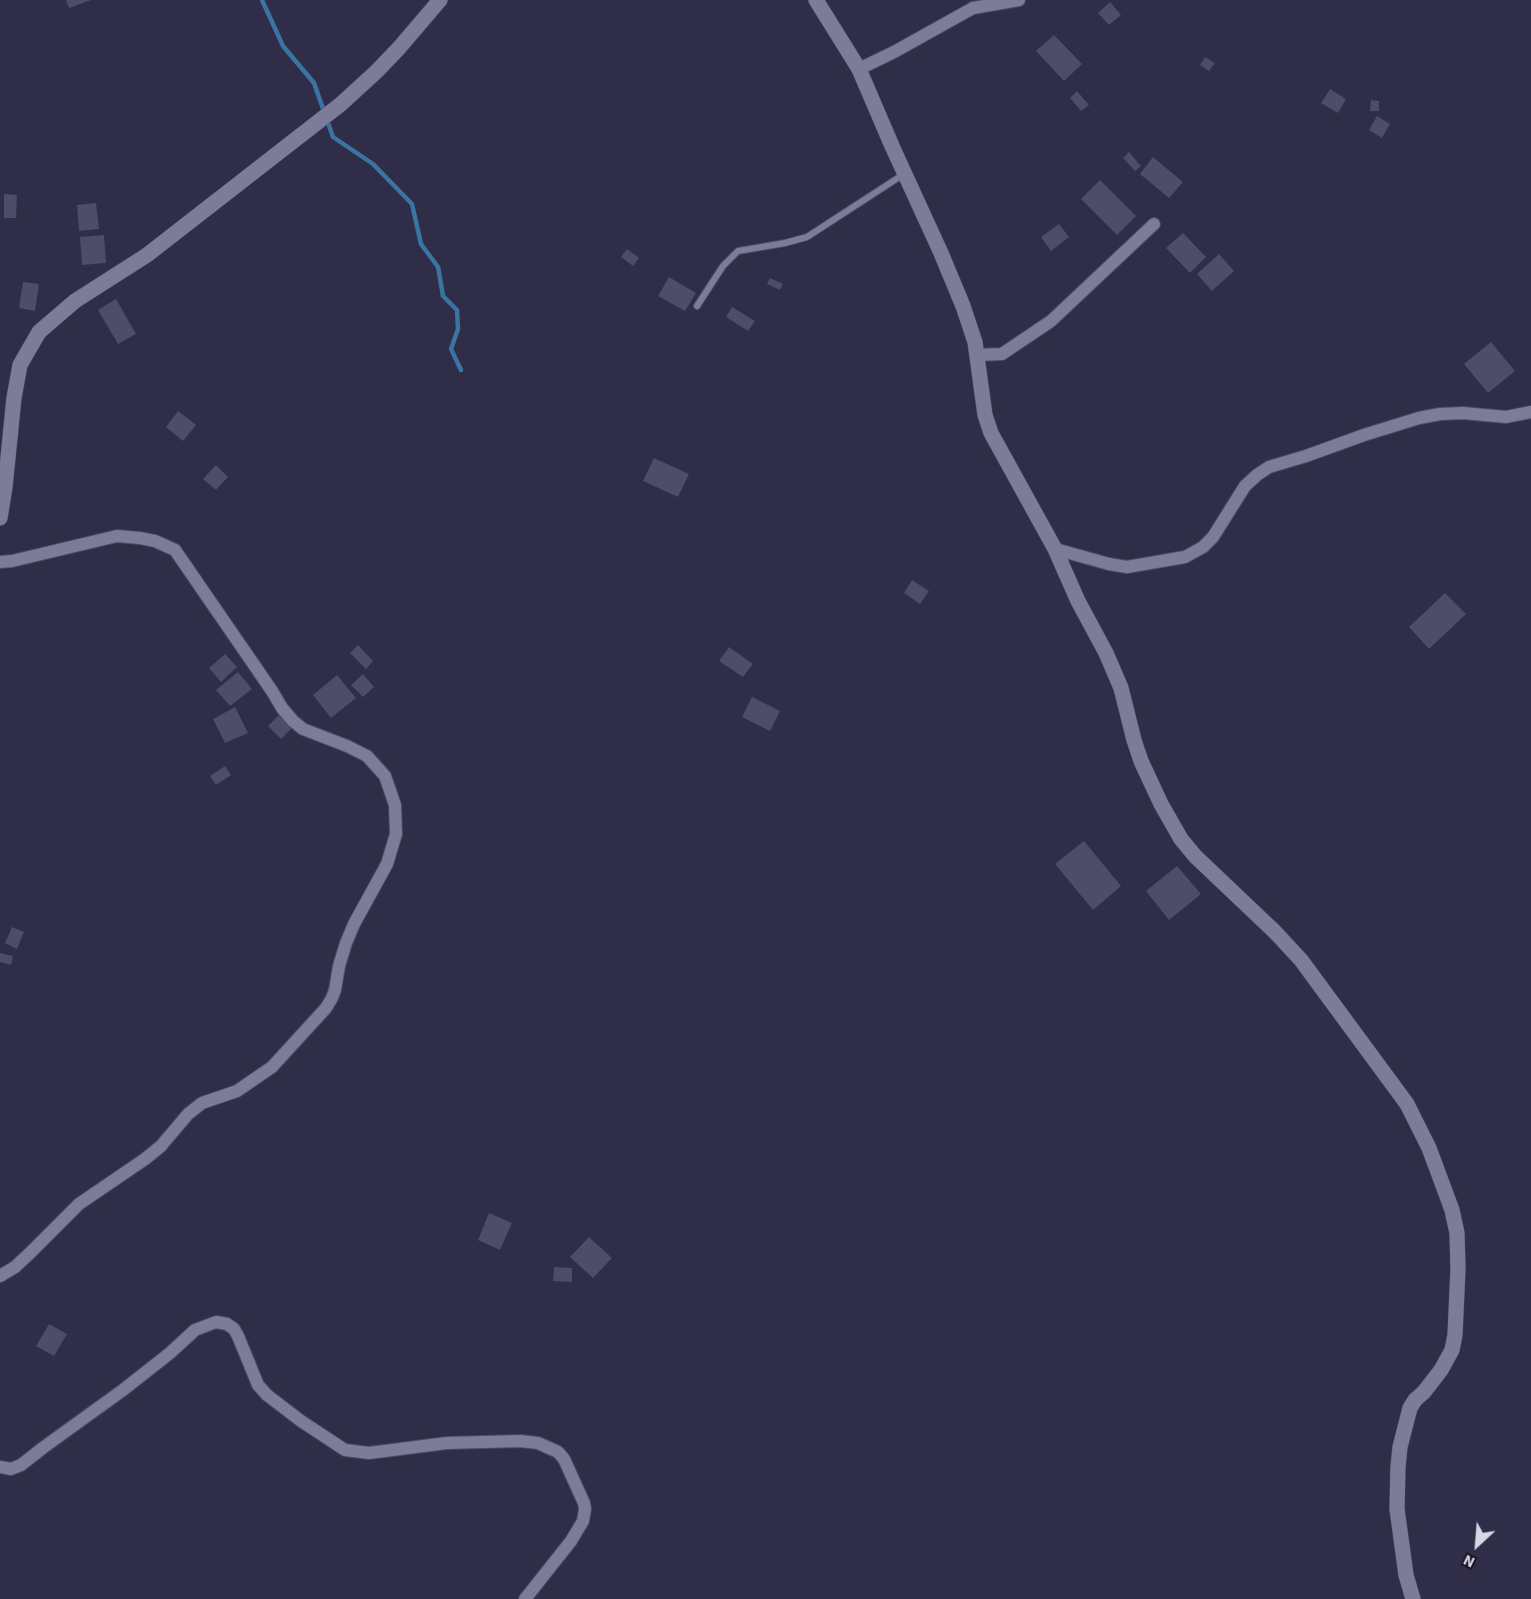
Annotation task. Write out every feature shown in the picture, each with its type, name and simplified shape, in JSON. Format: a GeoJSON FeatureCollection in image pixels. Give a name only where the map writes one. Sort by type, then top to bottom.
{"type":"FeatureCollection","features":[{"type":"Feature","properties":{"kind":"street"},"geometry":{"type":"LineString","coordinates":[[0,518],[20,365],[39,332],[75,301],[147,255],[326,115],[377,71],[440,0]]}},
{"type":"Feature","properties":{"kind":"street"},"geometry":{"type":"LineString","coordinates":[[816,0],[858,69],[963,306],[975,342],[985,415],[991,433],[1055,549],[1078,600],[1106,653],[1121,688],[1141,761],[1161,804],[1181,839],[1195,856],[1301,960],[1407,1104],[1429,1148],[1452,1210],[1457,1233],[1458,1268],[1455,1335],[1452,1350],[1433,1382],[1410,1408],[1400,1447],[1397,1509],[1406,1575],[1413,1599]]}},
{"type":"Feature","properties":{"kind":"street"},"geometry":{"type":"LineString","coordinates":[[858,69],[894,52],[973,8],[1019,0]]}},
{"type":"Feature","properties":{"kind":"street"},"geometry":{"type":"LineString","coordinates":[[976,355],[1002,354],[1051,321],[1154,224]]}},
{"type":"Feature","properties":{"kind":"street"},"geometry":{"type":"LineString","coordinates":[[1055,549],[1127,567],[1185,557],[1203,547],[1213,537],[1245,486],[1269,467],[1419,418],[1463,413],[1506,417],[1531,412]]}},
{"type":"Feature","properties":{"kind":"street"},"geometry":{"type":"LineString","coordinates":[[0,562],[117,536],[148,539],[175,550],[293,721],[303,729],[367,756],[385,776],[395,805],[396,834],[387,864],[346,943],[332,998],[318,1016],[272,1067],[237,1091],[202,1103],[188,1114],[160,1146],[145,1159],[79,1204],[15,1267],[0,1276]]}},
{"type":"Feature","properties":{"kind":"street"},"geometry":{"type":"LineString","coordinates":[[0,1467],[11,1469],[21,1465],[123,1390],[195,1330],[216,1322],[227,1324],[238,1336],[258,1385],[267,1395],[345,1450],[369,1453],[447,1443],[520,1441],[538,1443],[558,1452],[564,1459],[584,1503],[583,1521],[571,1541],[525,1599]]}},
{"type":"Feature","properties":{"kind":"lane"},"geometry":{"type":"LineString","coordinates":[[697,306],[723,266],[738,251],[807,237],[904,174]]}},
{"type":"Feature","properties":{"kind":"building"},"geometry":{"type":"Polygon","coordinates":[[[66,0],[91,0],[69,8],[66,0]]]}},
{"type":"Feature","properties":{"kind":"building"},"geometry":{"type":"Polygon","coordinates":[[[1110,2],[1121,15],[1109,25],[1098,13],[1110,2]]]}},
{"type":"Feature","properties":{"kind":"building"},"geometry":{"type":"Polygon","coordinates":[[[1054,35],[1082,64],[1064,81],[1036,51],[1054,35]]]}},
{"type":"Feature","properties":{"kind":"building"},"geometry":{"type":"Polygon","coordinates":[[[1205,57],[1215,63],[1209,71],[1200,65],[1205,57]]]}},
{"type":"Feature","properties":{"kind":"building"},"geometry":{"type":"Polygon","coordinates":[[[1330,89],[1346,99],[1338,113],[1321,103],[1330,89]]]}},
{"type":"Feature","properties":{"kind":"building"},"geometry":{"type":"Polygon","coordinates":[[[1077,91],[1089,105],[1081,111],[1070,98],[1077,91]]]}},
{"type":"Feature","properties":{"kind":"building"},"geometry":{"type":"Polygon","coordinates":[[[1371,100],[1379,101],[1379,111],[1370,111],[1371,100]]]}},
{"type":"Feature","properties":{"kind":"building"},"geometry":{"type":"Polygon","coordinates":[[[1377,116],[1390,124],[1382,138],[1369,130],[1377,116]]]}},
{"type":"Feature","properties":{"kind":"building"},"geometry":{"type":"Polygon","coordinates":[[[1129,152],[1141,166],[1135,171],[1123,158],[1129,152]]]}},
{"type":"Feature","properties":{"kind":"building"},"geometry":{"type":"Polygon","coordinates":[[[1153,157],[1183,182],[1169,198],[1140,174],[1153,157]]]}},
{"type":"Feature","properties":{"kind":"building"},"geometry":{"type":"Polygon","coordinates":[[[1100,180],[1136,216],[1117,235],[1081,199],[1100,180]]]}},
{"type":"Feature","properties":{"kind":"building"},"geometry":{"type":"Polygon","coordinates":[[[4,194],[17,195],[16,218],[4,218],[4,194]]]}},
{"type":"Feature","properties":{"kind":"building"},"geometry":{"type":"Polygon","coordinates":[[[96,203],[99,229],[79,231],[77,205],[96,203]]]}},
{"type":"Feature","properties":{"kind":"building"},"geometry":{"type":"Polygon","coordinates":[[[1059,224],[1069,237],[1051,251],[1041,237],[1059,224]]]}},
{"type":"Feature","properties":{"kind":"building"},"geometry":{"type":"Polygon","coordinates":[[[1183,233],[1206,257],[1190,273],[1166,248],[1183,233]]]}},
{"type":"Feature","properties":{"kind":"building"},"geometry":{"type":"Polygon","coordinates":[[[104,235],[106,263],[82,265],[80,237],[104,235]]]}},
{"type":"Feature","properties":{"kind":"building"},"geometry":{"type":"Polygon","coordinates":[[[627,249],[639,258],[633,266],[621,257],[627,249]]]}},
{"type":"Feature","properties":{"kind":"building"},"geometry":{"type":"Polygon","coordinates":[[[1219,254],[1234,271],[1212,291],[1197,274],[1219,254]]]}},
{"type":"Feature","properties":{"kind":"building"},"geometry":{"type":"Polygon","coordinates":[[[669,277],[696,293],[685,311],[658,296],[669,277]]]}},
{"type":"Feature","properties":{"kind":"building"},"geometry":{"type":"Polygon","coordinates":[[[770,278],[783,284],[780,290],[767,284],[770,278]]]}},
{"type":"Feature","properties":{"kind":"building"},"geometry":{"type":"Polygon","coordinates":[[[23,282],[39,284],[35,311],[19,308],[23,282]]]}},
{"type":"Feature","properties":{"kind":"building"},"geometry":{"type":"Polygon","coordinates":[[[116,299],[136,334],[118,344],[98,310],[116,299]]]}},
{"type":"Feature","properties":{"kind":"building"},"geometry":{"type":"Polygon","coordinates":[[[732,307],[755,321],[748,331],[726,317],[732,307]]]}},
{"type":"Feature","properties":{"kind":"building"},"geometry":{"type":"Polygon","coordinates":[[[1491,342],[1515,371],[1488,393],[1464,364],[1491,342]]]}},
{"type":"Feature","properties":{"kind":"building"},"geometry":{"type":"Polygon","coordinates":[[[178,411],[196,425],[183,441],[166,427],[178,411]]]}},
{"type":"Feature","properties":{"kind":"building"},"geometry":{"type":"Polygon","coordinates":[[[654,458],[689,474],[678,497],[643,481],[654,458]]]}},
{"type":"Feature","properties":{"kind":"building"},"geometry":{"type":"Polygon","coordinates":[[[216,465],[228,477],[216,490],[203,479],[216,465]]]}},
{"type":"Feature","properties":{"kind":"building"},"geometry":{"type":"Polygon","coordinates":[[[912,580],[929,591],[920,604],[904,593],[912,580]]]}},
{"type":"Feature","properties":{"kind":"building"},"geometry":{"type":"Polygon","coordinates":[[[1445,593],[1466,614],[1429,649],[1409,627],[1445,593]]]}},
{"type":"Feature","properties":{"kind":"building"},"geometry":{"type":"Polygon","coordinates":[[[358,645],[373,661],[366,669],[350,653],[358,645]]]}},
{"type":"Feature","properties":{"kind":"building"},"geometry":{"type":"Polygon","coordinates":[[[729,647],[753,664],[743,677],[719,661],[729,647]]]}},
{"type":"Feature","properties":{"kind":"building"},"geometry":{"type":"Polygon","coordinates":[[[225,654],[237,667],[221,682],[209,668],[225,654]]]}},
{"type":"Feature","properties":{"kind":"building"},"geometry":{"type":"Polygon","coordinates":[[[238,672],[252,689],[230,706],[216,690],[238,672]]]}},
{"type":"Feature","properties":{"kind":"building"},"geometry":{"type":"Polygon","coordinates":[[[363,674],[374,687],[363,697],[351,685],[363,674]]]}},
{"type":"Feature","properties":{"kind":"building"},"geometry":{"type":"Polygon","coordinates":[[[337,675],[356,698],[331,718],[313,695],[337,675]]]}},
{"type":"Feature","properties":{"kind":"building"},"geometry":{"type":"Polygon","coordinates":[[[752,697],[780,711],[770,731],[742,717],[752,697]]]}},
{"type":"Feature","properties":{"kind":"building"},"geometry":{"type":"Polygon","coordinates":[[[235,707],[248,733],[225,743],[213,719],[235,707]]]}},
{"type":"Feature","properties":{"kind":"building"},"geometry":{"type":"Polygon","coordinates":[[[280,714],[293,727],[281,739],[268,726],[280,714]]]}},
{"type":"Feature","properties":{"kind":"building"},"geometry":{"type":"Polygon","coordinates":[[[225,766],[231,775],[216,785],[210,776],[225,766]]]}},
{"type":"Feature","properties":{"kind":"building"},"geometry":{"type":"Polygon","coordinates":[[[1084,841],[1121,886],[1093,910],[1055,864],[1084,841]]]}},
{"type":"Feature","properties":{"kind":"building"},"geometry":{"type":"Polygon","coordinates":[[[1177,866],[1201,894],[1169,920],[1146,891],[1177,866]]]}},
{"type":"Feature","properties":{"kind":"building"},"geometry":{"type":"Polygon","coordinates":[[[12,927],[24,932],[17,949],[5,943],[12,927]]]}},
{"type":"Feature","properties":{"kind":"building"},"geometry":{"type":"Polygon","coordinates":[[[0,953],[13,956],[11,965],[0,962],[0,953]]]}},
{"type":"Feature","properties":{"kind":"building"},"geometry":{"type":"Polygon","coordinates":[[[489,1213],[512,1223],[500,1250],[478,1240],[489,1213]]]}},
{"type":"Feature","properties":{"kind":"building"},"geometry":{"type":"Polygon","coordinates":[[[589,1237],[612,1258],[593,1278],[570,1257],[589,1237]]]}},
{"type":"Feature","properties":{"kind":"building"},"geometry":{"type":"Polygon","coordinates":[[[554,1267],[572,1268],[572,1282],[553,1281],[554,1267]]]}},
{"type":"Feature","properties":{"kind":"building"},"geometry":{"type":"Polygon","coordinates":[[[49,1324],[67,1334],[54,1356],[36,1346],[49,1324]]]}},
{"type":"Feature","properties":{"kind":"waterway"},"geometry":{"type":"LineString","coordinates":[[262,0],[283,46],[314,83],[333,137],[373,164],[412,204],[421,244],[438,267],[443,296],[457,310],[458,329],[451,349],[461,370]]}}]}
